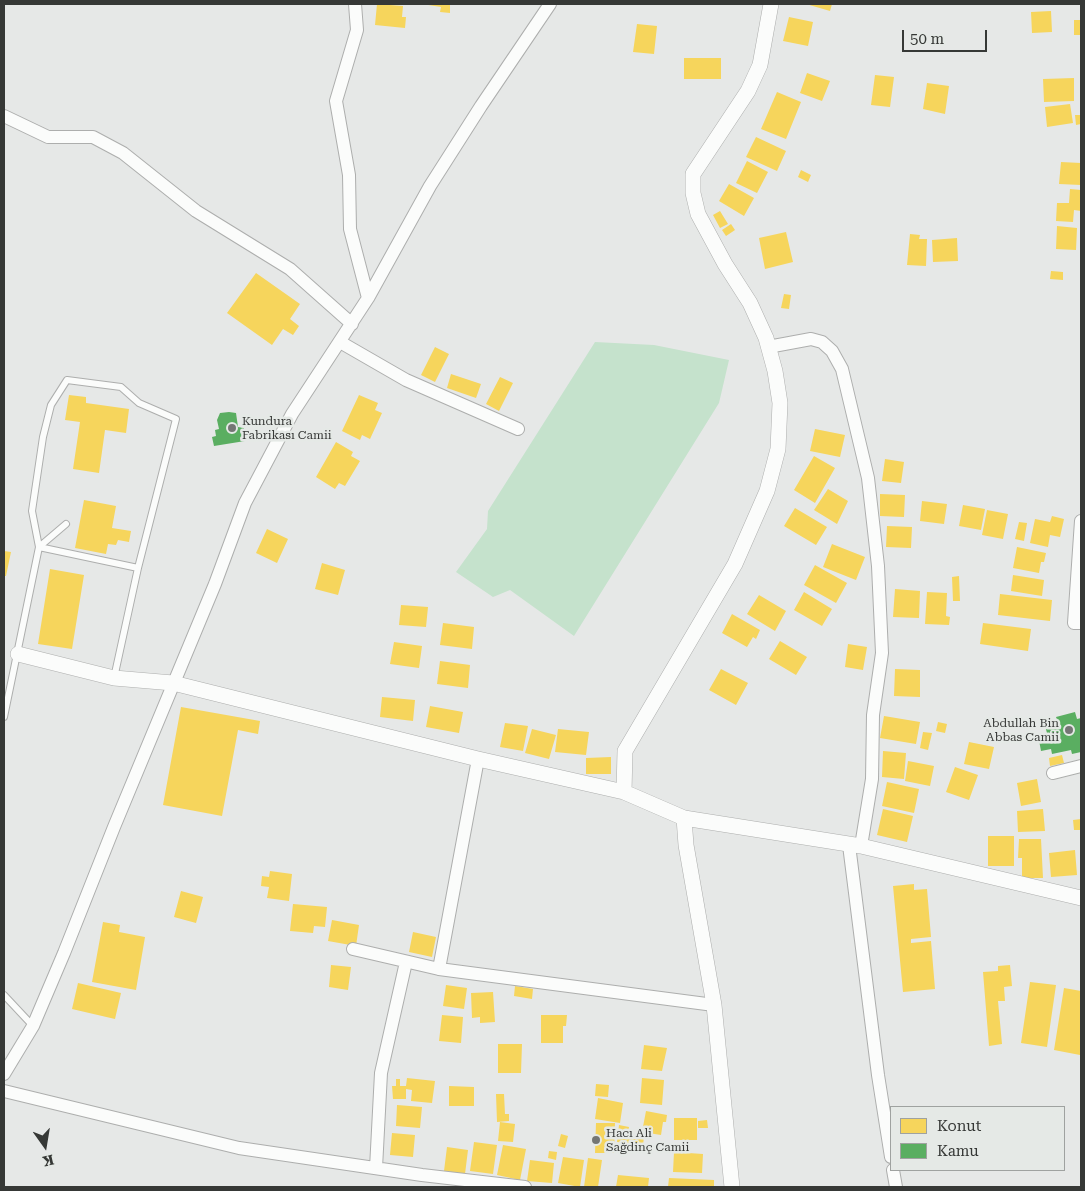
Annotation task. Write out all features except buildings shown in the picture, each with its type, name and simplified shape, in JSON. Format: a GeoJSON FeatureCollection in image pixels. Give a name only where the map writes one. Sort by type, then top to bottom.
{"type":"FeatureCollection","features":[{"type":"Feature","properties":{"kind":"street"},"geometry":{"type":"LineString","coordinates":[[355,4],[357,30],[336,101],[349,174],[350,229],[368,298]]}},
{"type":"Feature","properties":{"kind":"street"},"geometry":{"type":"LineString","coordinates":[[4,1074],[33,1026],[85,904],[173,683],[215,584],[245,503],[292,414],[368,298],[430,186],[480,106],[550,4]]}},
{"type":"Feature","properties":{"kind":"street"},"geometry":{"type":"LineString","coordinates":[[624,792],[625,751],[735,564],[767,491],[778,449],[780,403],[768,346],[750,303],[725,264],[698,214],[693,193],[693,174],[748,91],[760,65],[772,4]]}},
{"type":"Feature","properties":{"kind":"street"},"geometry":{"type":"LineString","coordinates":[[4,116],[48,137],[93,137],[123,153],[196,210],[290,269],[352,324]]}},
{"type":"Feature","properties":{"kind":"street"},"geometry":{"type":"LineString","coordinates":[[768,346],[811,339],[822,342],[832,351],[842,369],[868,478],[878,566],[882,653],[873,715],[872,778],[855,846],[874,1046],[890,1150]]}},
{"type":"Feature","properties":{"kind":"street"},"geometry":{"type":"LineString","coordinates":[[340,342],[406,380],[518,429]]}},
{"type":"Feature","properties":{"kind":"street"},"geometry":{"type":"LineString","coordinates":[[1081,521],[1074,624],[1081,623]]}},
{"type":"Feature","properties":{"kind":"street"},"geometry":{"type":"LineString","coordinates":[[18,654],[114,678],[173,683],[478,759],[624,792],[684,818],[855,846],[1081,898]]}},
{"type":"Feature","properties":{"kind":"street"},"geometry":{"type":"LineString","coordinates":[[439,970],[478,759]]}},
{"type":"Feature","properties":{"kind":"street"},"geometry":{"type":"LineString","coordinates":[[1053,773],[1081,766]]}},
{"type":"Feature","properties":{"kind":"street"},"geometry":{"type":"LineString","coordinates":[[684,818],[686,845],[714,1005],[732,1187]]}},
{"type":"Feature","properties":{"kind":"street"},"geometry":{"type":"LineString","coordinates":[[353,949],[439,970],[714,1005]]}},
{"type":"Feature","properties":{"kind":"street"},"geometry":{"type":"LineString","coordinates":[[376,1168],[381,1073],[406,962]]}},
{"type":"Feature","properties":{"kind":"street"},"geometry":{"type":"LineString","coordinates":[[4,1091],[239,1148],[525,1187]]}},
{"type":"Feature","properties":{"kind":"street"},"geometry":{"type":"LineString","coordinates":[[893,1171],[896,1187]]}},
{"type":"Feature","properties":{"kind":"lane"},"geometry":{"type":"LineString","coordinates":[[4,717],[39,547],[32,512],[43,437],[52,405],[67,380],[121,387],[139,403],[176,419],[138,568],[114,678]]}},
{"type":"Feature","properties":{"kind":"lane"},"geometry":{"type":"LineString","coordinates":[[39,547],[66,524]]}},
{"type":"Feature","properties":{"kind":"lane"},"geometry":{"type":"LineString","coordinates":[[39,547],[138,568]]}},
{"type":"Feature","properties":{"kind":"lane"},"geometry":{"type":"LineString","coordinates":[[4,995],[33,1026]]}},
{"type":"Feature","properties":{"kind":"green space"},"geometry":{"type":"Polygon","coordinates":[[[595,342],[654,345],[729,360],[719,403],[574,636],[510,590],[493,597],[456,572],[487,529],[488,511],[595,342]]]}},
{"type":"Feature","properties":{"kind":"place","name":"Kundura Fabrikası Camii"},"geometry":{"type":"Point","coordinates":[232,428]}},
{"type":"Feature","properties":{"kind":"place","name":"Abdullah Bin Abbas Camii"},"geometry":{"type":"Point","coordinates":[1069,730]}},
{"type":"Feature","properties":{"kind":"place","name":"Hacı Ali Sağdinç Camii"},"geometry":{"type":"Point","coordinates":[596,1140]}}]}
